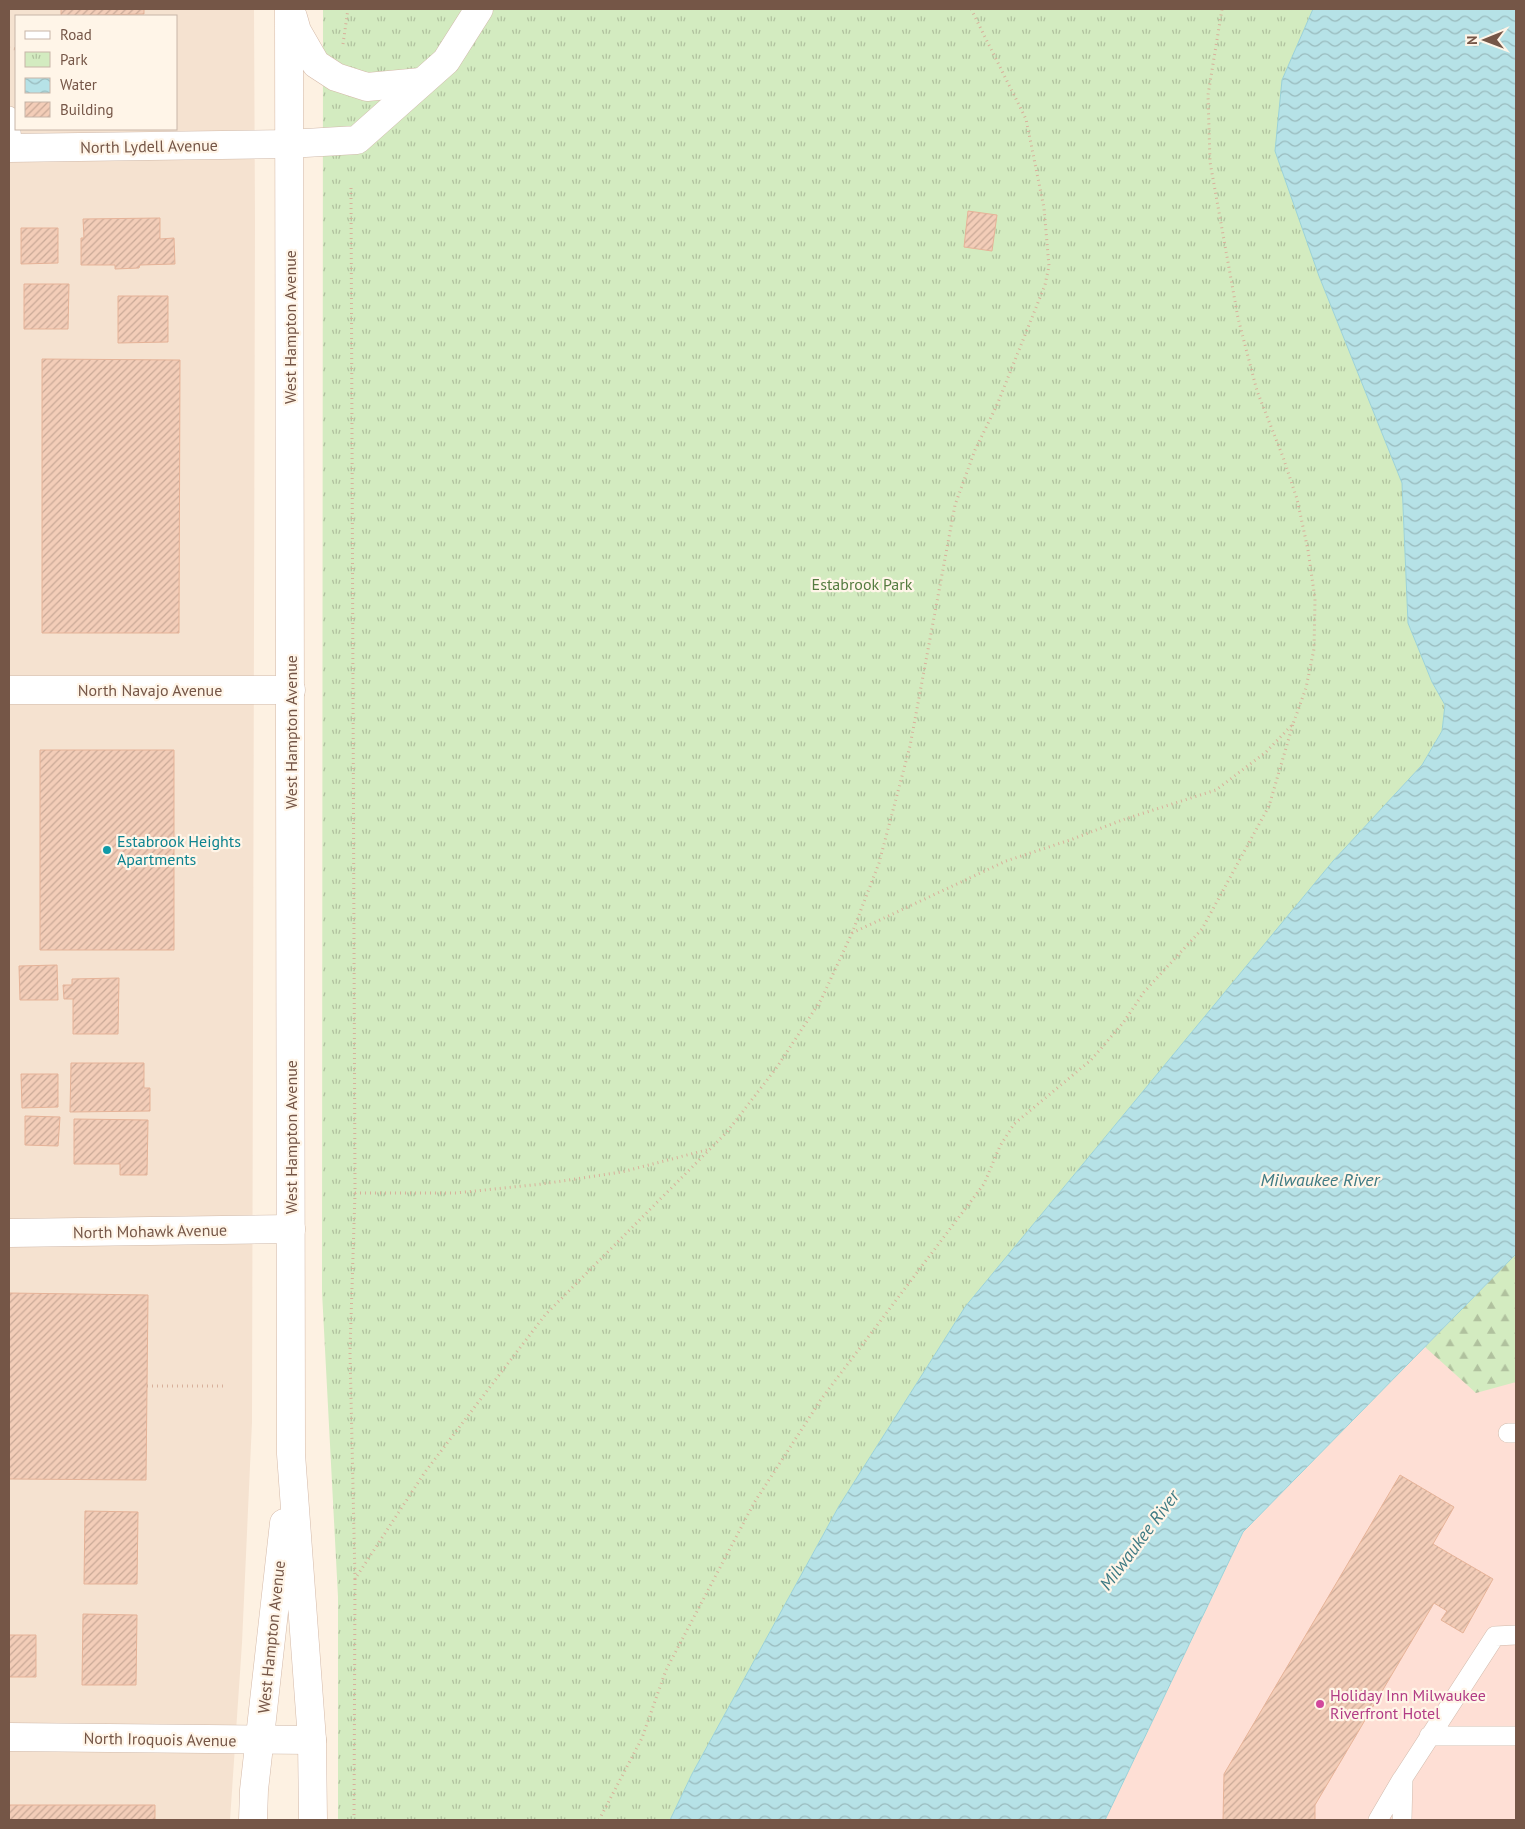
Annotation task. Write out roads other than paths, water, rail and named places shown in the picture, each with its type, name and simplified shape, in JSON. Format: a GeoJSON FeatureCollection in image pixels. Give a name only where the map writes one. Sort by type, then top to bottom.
{"type":"FeatureCollection","features":[{"type":"Feature","properties":{"kind":"main road"},"geometry":{"type":"LineString","coordinates":[[290,9],[296,31],[316,64],[336,77],[367,87],[422,82]]}},
{"type":"Feature","properties":{"kind":"main road","name":"West Hampton Avenue"},"geometry":{"type":"LineString","coordinates":[[290,9],[288,144],[291,690],[291,1454],[312,1740],[313,1820]]}},
{"type":"Feature","properties":{"kind":"main road","name":"North Lydell Avenue"},"geometry":{"type":"LineString","coordinates":[[11,148],[288,144],[357,140],[446,61],[479,9]]}},
{"type":"Feature","properties":{"kind":"main road","name":"North Navajo Avenue"},"geometry":{"type":"LineString","coordinates":[[9,690],[291,690]]}},
{"type":"Feature","properties":{"kind":"main road","name":"North Mohawk Avenue"},"geometry":{"type":"LineString","coordinates":[[9,1233],[291,1229]]}},
{"type":"Feature","properties":{"kind":"main road","name":"West Hampton Avenue"},"geometry":{"type":"LineString","coordinates":[[253,1820],[254,1790],[291,1454]]}},
{"type":"Feature","properties":{"kind":"main road","name":"North Iroquois Avenue"},"geometry":{"type":"LineString","coordinates":[[9,1737],[312,1740]]}},
{"type":"Feature","properties":{"kind":"lane"},"geometry":{"type":"LineString","coordinates":[[9,116],[11,148]]}},
{"type":"Feature","properties":{"kind":"lane"},"geometry":{"type":"LineString","coordinates":[[1378,1820],[1402,1778],[1495,1636],[1516,1635]]}},
{"type":"Feature","properties":{"kind":"lane"},"geometry":{"type":"LineString","coordinates":[[1430,1736],[1516,1736]]}},
{"type":"Feature","properties":{"kind":"lane"},"geometry":{"type":"LineString","coordinates":[[1402,1778],[1402,1820]]}},
{"type":"Feature","properties":{"kind":"water","name":"Milwaukee River"},"geometry":{"type":"Polygon","coordinates":[[[1313,9],[1516,9],[1516,1254],[1243,1532],[1105,1820],[670,1820],[692,1774],[839,1506],[965,1307],[1333,861],[1422,765],[1442,731],[1445,705],[1432,682],[1408,623],[1402,483],[1319,276],[1275,151],[1282,80],[1313,9]]]}},
{"type":"Feature","properties":{"kind":"place","name":"Estabrook Heights Apartments"},"geometry":{"type":"Point","coordinates":[107,850]}},
{"type":"Feature","properties":{"kind":"place","name":"Holiday Inn Milwaukee Riverfront Hotel"},"geometry":{"type":"Point","coordinates":[1320,1704]}},
{"type":"Feature","properties":{"kind":"park label","name":"Estabrook Park"},"geometry":{"type":"Point","coordinates":[862,584]}}]}
